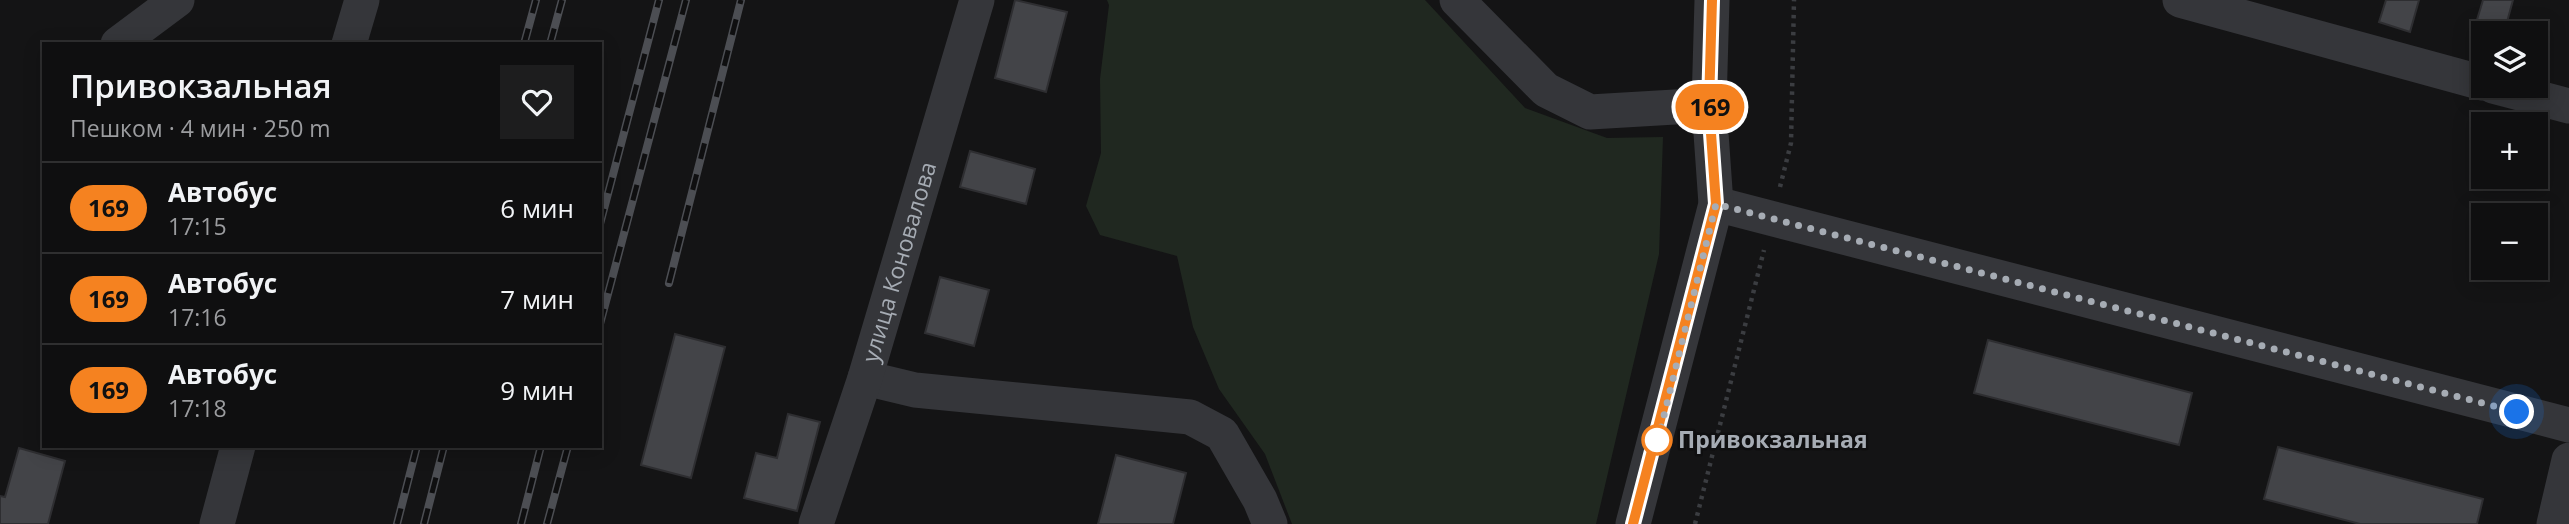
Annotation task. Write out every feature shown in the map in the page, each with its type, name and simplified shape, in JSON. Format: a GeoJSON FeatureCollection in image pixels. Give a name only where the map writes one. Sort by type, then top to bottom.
{"type":"FeatureCollection","features":[{"type":"Feature","properties":{"kind":"street"},"geometry":{"type":"LineString","coordinates":[[121,42],[177,0]]}},
{"type":"Feature","properties":{"kind":"street"},"geometry":{"type":"LineString","coordinates":[[350,42],[362,0]]}},
{"type":"Feature","properties":{"kind":"street","name":"улица Коновалова"},"geometry":{"type":"LineString","coordinates":[[816,524],[865,378],[977,0]]}},
{"type":"Feature","properties":{"kind":"street"},"geometry":{"type":"LineString","coordinates":[[1457,0],[1546,90],[1590,112],[1709,105]]}},
{"type":"Feature","properties":{"kind":"street"},"geometry":{"type":"LineString","coordinates":[[1633,524],[1716,204],[1709,105],[1712,0]]}},
{"type":"Feature","properties":{"kind":"street"},"geometry":{"type":"LineString","coordinates":[[2180,0],[2471,80]]}},
{"type":"Feature","properties":{"kind":"street"},"geometry":{"type":"LineString","coordinates":[[2539,98],[2569,106]]}},
{"type":"Feature","properties":{"kind":"street"},"geometry":{"type":"LineString","coordinates":[[1716,204],[2569,425]]}},
{"type":"Feature","properties":{"kind":"street"},"geometry":{"type":"LineString","coordinates":[[865,378],[915,390],[1189,417],[1222,434],[1260,500],[1270,524]]}},
{"type":"Feature","properties":{"kind":"street"},"geometry":{"type":"LineString","coordinates":[[217,524],[237,448]]}},
{"type":"Feature","properties":{"kind":"street"},"geometry":{"type":"LineString","coordinates":[[2554,524],[2569,460]]}},
{"type":"Feature","properties":{"kind":"path"},"geometry":{"type":"LineString","coordinates":[[1695,524],[1791,142],[1794,0]]}},
{"type":"Feature","properties":{"kind":"shaded area"},"geometry":{"type":"Polygon","coordinates":[[[1107,0],[1425,0],[1525,108],[1607,138],[1663,137],[1659,254],[1596,524],[1292,524],[1265,454],[1219,389],[1193,327],[1177,256],[1100,235],[1086,206],[1101,153],[1100,79],[1109,5],[1107,0]]]}},
{"type":"Feature","properties":{"kind":"building"},"geometry":{"type":"Polygon","coordinates":[[[1015,0],[1067,12],[1046,92],[995,78],[1015,0]]]}},
{"type":"Feature","properties":{"kind":"building"},"geometry":{"type":"Polygon","coordinates":[[[2386,0],[2419,0],[2410,32],[2379,22],[2386,0]]]}},
{"type":"Feature","properties":{"kind":"building"},"geometry":{"type":"Polygon","coordinates":[[[2483,0],[2513,0],[2507,21],[2477,21],[2483,0]]]}},
{"type":"Feature","properties":{"kind":"building"},"geometry":{"type":"Polygon","coordinates":[[[970,151],[1035,169],[1026,204],[960,187],[970,151]]]}},
{"type":"Feature","properties":{"kind":"building"},"geometry":{"type":"Polygon","coordinates":[[[940,277],[989,290],[974,346],[925,333],[940,277]]]}},
{"type":"Feature","properties":{"kind":"building"},"geometry":{"type":"Polygon","coordinates":[[[675,334],[725,347],[691,478],[641,465],[675,334]]]}},
{"type":"Feature","properties":{"kind":"building"},"geometry":{"type":"Polygon","coordinates":[[[1988,340],[2192,393],[2179,445],[1974,393],[1988,340]]]}},
{"type":"Feature","properties":{"kind":"building"},"geometry":{"type":"Polygon","coordinates":[[[788,414],[820,422],[797,511],[744,498],[756,453],[777,458],[788,414]]]}},
{"type":"Feature","properties":{"kind":"building"},"geometry":{"type":"Polygon","coordinates":[[[2278,447],[2483,499],[2477,524],[2360,524],[2264,499],[2278,447]]]}},
{"type":"Feature","properties":{"kind":"building"},"geometry":{"type":"Polygon","coordinates":[[[19,448],[65,461],[48,524],[0,524],[0,496],[5,497],[19,448]]]}},
{"type":"Feature","properties":{"kind":"building"},"geometry":{"type":"Polygon","coordinates":[[[1116,455],[1186,473],[1173,524],[1098,524],[1116,455]]]}},
{"type":"Feature","properties":{"kind":"railway"},"geometry":{"type":"LineString","coordinates":[[525,42],[536,0]]}},
{"type":"Feature","properties":{"kind":"railway"},"geometry":{"type":"LineString","coordinates":[[551,42],[562,0]]}},
{"type":"Feature","properties":{"kind":"railway"},"geometry":{"type":"LineString","coordinates":[[602,216],[659,0]]}},
{"type":"Feature","properties":{"kind":"railway"},"geometry":{"type":"LineString","coordinates":[[602,316],[686,0]]}},
{"type":"Feature","properties":{"kind":"railway"},"geometry":{"type":"LineString","coordinates":[[669,283],[741,0]]}},
{"type":"Feature","properties":{"kind":"railway"},"geometry":{"type":"LineString","coordinates":[[397,524],[416,448]]}},
{"type":"Feature","properties":{"kind":"railway"},"geometry":{"type":"LineString","coordinates":[[424,524],[443,448]]}},
{"type":"Feature","properties":{"kind":"railway"},"geometry":{"type":"LineString","coordinates":[[521,524],[540,448]]}},
{"type":"Feature","properties":{"kind":"railway"},"geometry":{"type":"LineString","coordinates":[[547,524],[567,448]]}},
{"type":"Feature","properties":{"kind":"bus line","name":"169"},"geometry":{"type":"LineString","coordinates":[[1633,524],[1648,476],[1716,204],[1709,105],[1712,0]]}},
{"type":"Feature","properties":{"kind":"place","name":"Привокзальная"},"geometry":{"type":"Point","coordinates":[1657,440]}},
{"type":"Feature","properties":{"kind":"route"},"geometry":{"type":"LineString","coordinates":[[1657,440],[1655,452],[1716,204],[2517,412]]}}]}
